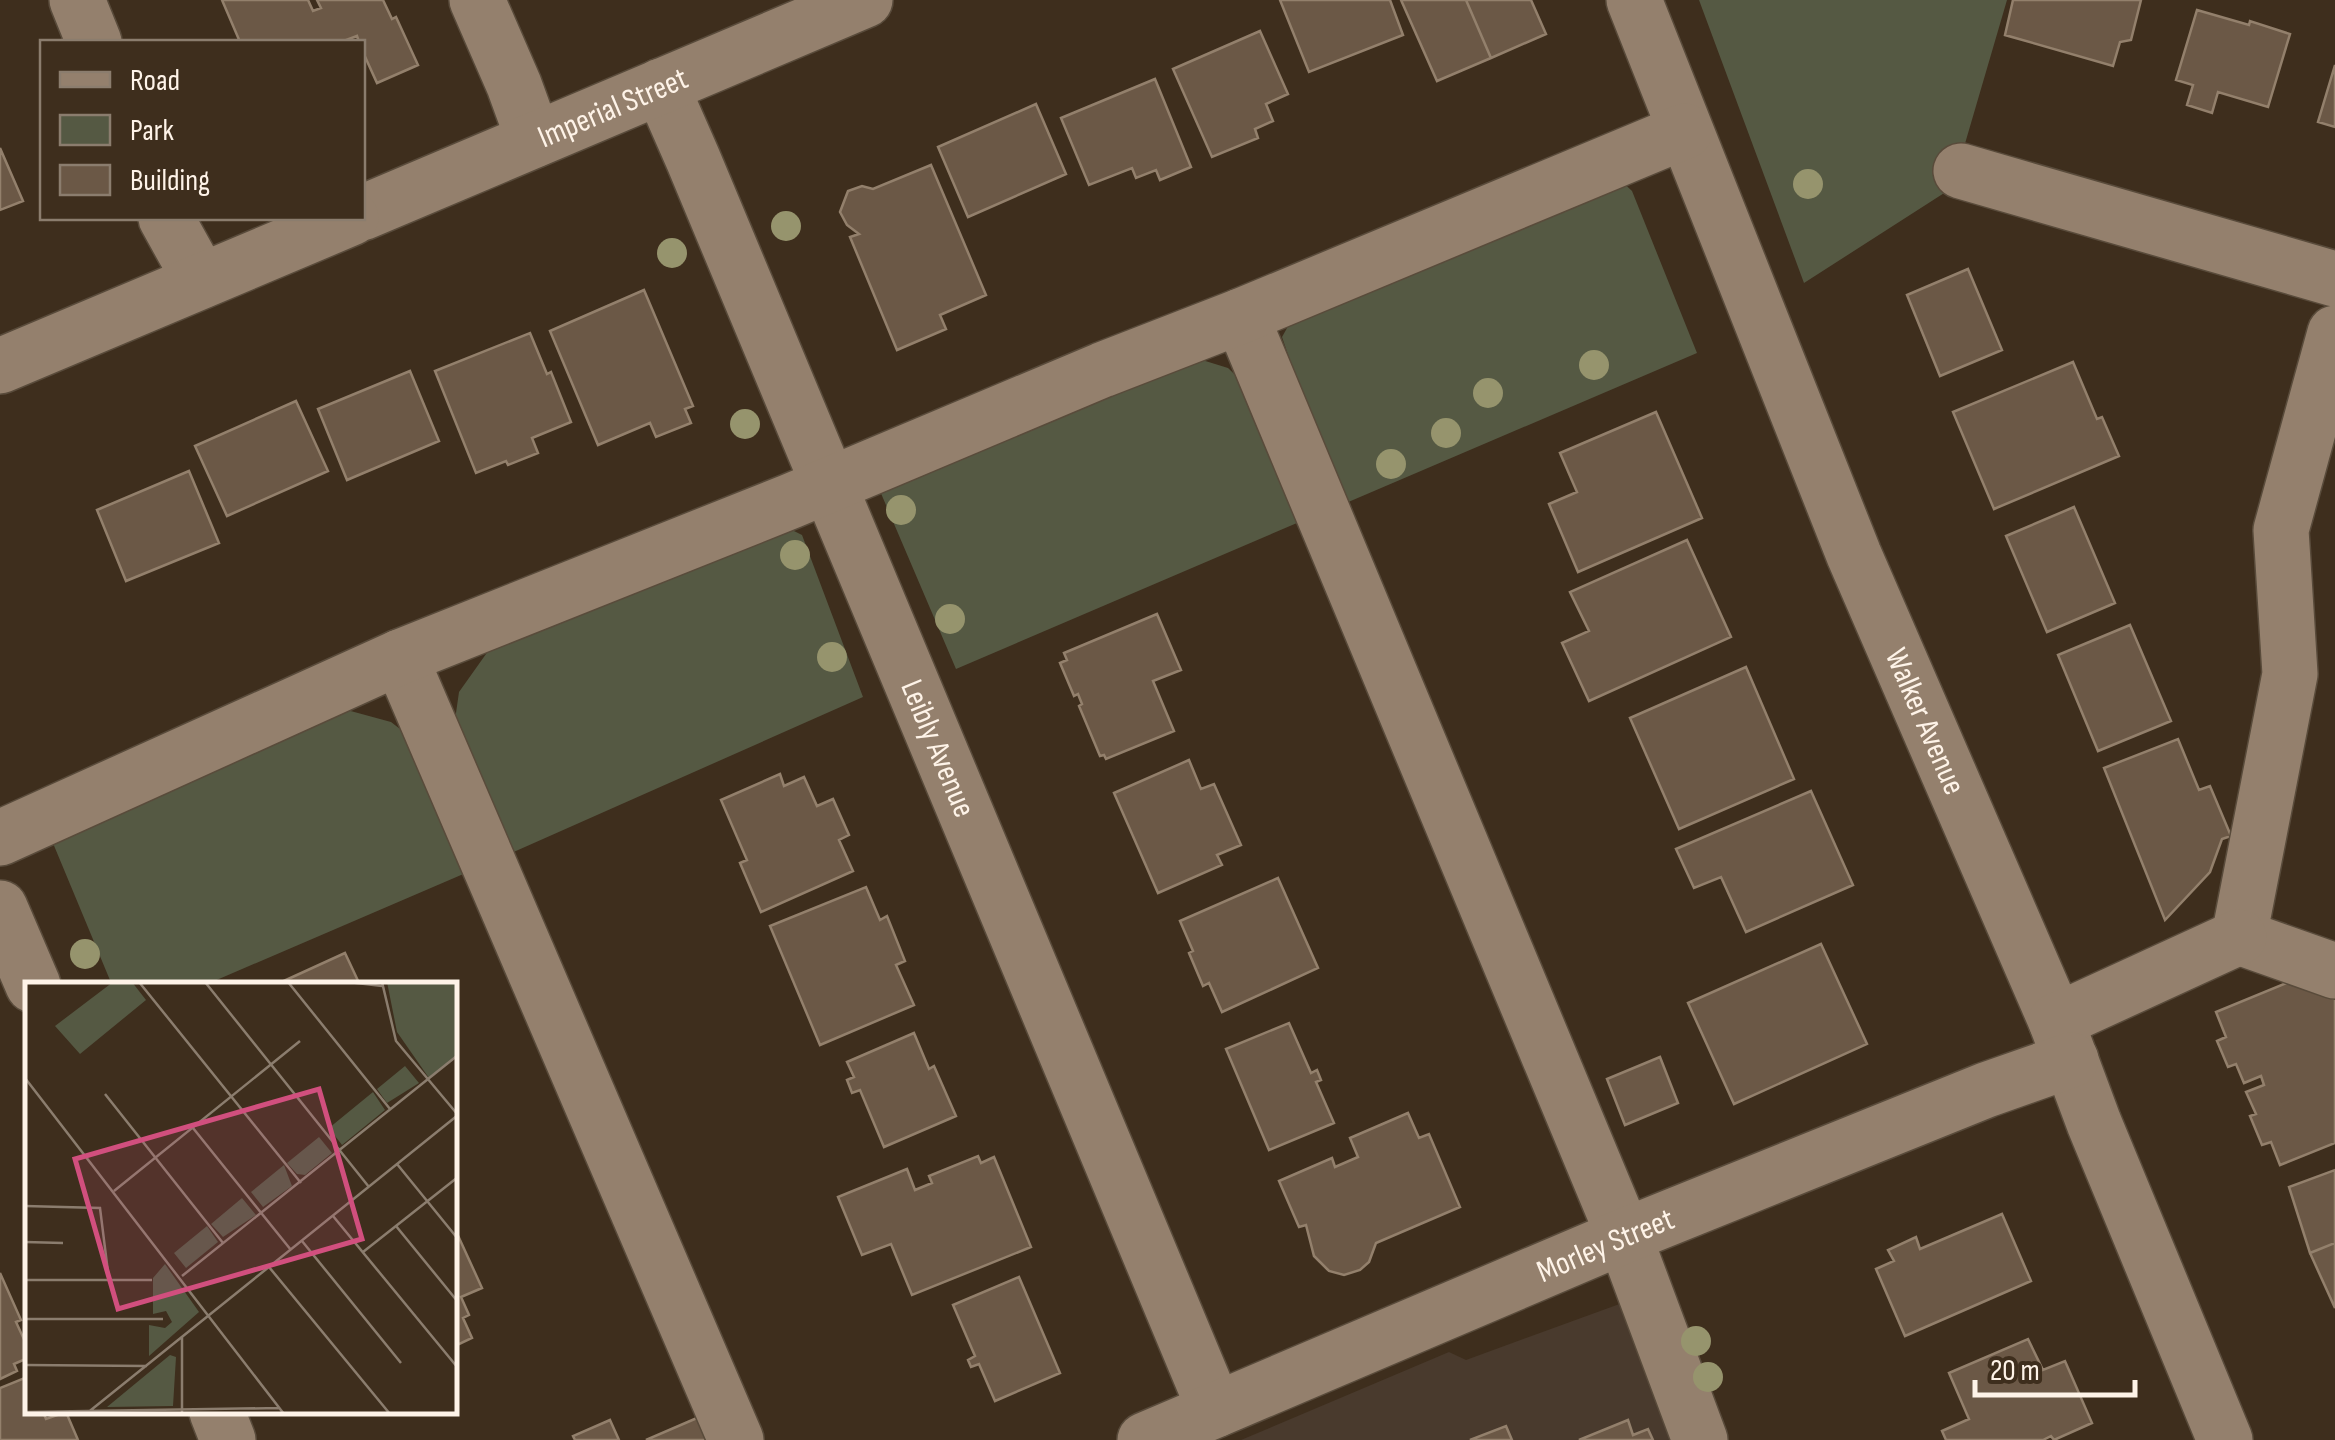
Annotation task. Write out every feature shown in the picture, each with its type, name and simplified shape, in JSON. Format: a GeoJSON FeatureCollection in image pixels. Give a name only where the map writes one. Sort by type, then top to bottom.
{"type":"FeatureCollection","features":[{"type":"Feature","properties":{"kind":"street"},"geometry":{"type":"LineString","coordinates":[[77,0],[93,40]]}},
{"type":"Feature","properties":{"kind":"street"},"geometry":{"type":"LineString","coordinates":[[477,0],[534,140]]}},
{"type":"Feature","properties":{"kind":"street","name":"Imperial Street"},"geometry":{"type":"LineString","coordinates":[[365,211],[865,0]]}},
{"type":"Feature","properties":{"kind":"street","name":"Walker Avenue"},"geometry":{"type":"LineString","coordinates":[[1634,0],[1854,554],[2063,1040],[2225,1440]]}},
{"type":"Feature","properties":{"kind":"street","name":"Leibly Avenue"},"geometry":{"type":"LineString","coordinates":[[661,86],[1215,1410]]}},
{"type":"Feature","properties":{"kind":"street"},"geometry":{"type":"LineString","coordinates":[[0,838],[400,657],[828,486],[1685,131]]}},
{"type":"Feature","properties":{"kind":"street"},"geometry":{"type":"LineString","coordinates":[[1962,171],[2335,279]]}},
{"type":"Feature","properties":{"kind":"street"},"geometry":{"type":"LineString","coordinates":[[167,220],[200,281]]}},
{"type":"Feature","properties":{"kind":"street"},"geometry":{"type":"LineString","coordinates":[[0,366],[346,220]]}},
{"type":"Feature","properties":{"kind":"street"},"geometry":{"type":"LineString","coordinates":[[1241,316],[1624,1236],[1700,1440]]}},
{"type":"Feature","properties":{"kind":"street"},"geometry":{"type":"LineString","coordinates":[[2335,333],[2281,530],[2290,674],[2239,938],[2335,971]]}},
{"type":"Feature","properties":{"kind":"street"},"geometry":{"type":"LineString","coordinates":[[400,657],[736,1440]]}},
{"type":"Feature","properties":{"kind":"street"},"geometry":{"type":"LineString","coordinates":[[0,908],[32,982]]}},
{"type":"Feature","properties":{"kind":"street","name":"Morley Street"},"geometry":{"type":"LineString","coordinates":[[1146,1440],[1624,1236],[2003,1084],[2063,1040],[2239,938]]}},
{"type":"Feature","properties":{"kind":"street"},"geometry":{"type":"LineString","coordinates":[[217,1415],[228,1440]]}},
{"type":"Feature","properties":{"kind":"shaded area"},"geometry":{"type":"Polygon","coordinates":[[[1647,1294],[1700,1440],[1241,1440],[1449,1352],[1466,1360],[1647,1294]]]}},
{"type":"Feature","properties":{"kind":"green space"},"geometry":{"type":"Polygon","coordinates":[[[1699,0],[2007,0],[1952,188],[1804,283],[1699,0]]]}},
{"type":"Feature","properties":{"kind":"green space"},"geometry":{"type":"Polygon","coordinates":[[[1615,175],[1632,191],[1697,353],[1339,506],[1282,337],[1296,312],[1615,175]]]}},
{"type":"Feature","properties":{"kind":"green space"},"geometry":{"type":"Polygon","coordinates":[[[1186,355],[1228,368],[1256,395],[1304,520],[956,669],[877,484],[1186,355]]]}},
{"type":"Feature","properties":{"kind":"green space"},"geometry":{"type":"Polygon","coordinates":[[[782,525],[802,535],[863,697],[507,855],[454,727],[459,692],[491,647],[782,525]]]}},
{"type":"Feature","properties":{"kind":"green space"},"geometry":{"type":"Polygon","coordinates":[[[347,710],[391,722],[417,742],[475,869],[212,982],[111,982],[50,836],[347,710]]]}},
{"type":"Feature","properties":{"kind":"building"},"geometry":{"type":"Polygon","coordinates":[[[222,0],[308,0],[313,11],[321,8],[317,0],[383,0],[392,19],[396,17],[418,65],[377,83],[365,57],[365,40],[357,36],[346,40],[239,40],[222,0]]]}},
{"type":"Feature","properties":{"kind":"building"},"geometry":{"type":"Polygon","coordinates":[[[1280,0],[1390,0],[1403,35],[1309,72],[1280,0]]]}},
{"type":"Feature","properties":{"kind":"building"},"geometry":{"type":"Polygon","coordinates":[[[1401,0],[1466,0],[1491,58],[1437,81],[1401,0]]]}},
{"type":"Feature","properties":{"kind":"building"},"geometry":{"type":"Polygon","coordinates":[[[1466,0],[1531,0],[1546,34],[1491,58],[1466,0]]]}},
{"type":"Feature","properties":{"kind":"building"},"geometry":{"type":"Polygon","coordinates":[[[2013,0],[2141,0],[2131,40],[2120,42],[2113,66],[2005,35],[2013,0]]]}},
{"type":"Feature","properties":{"kind":"building"},"geometry":{"type":"Polygon","coordinates":[[[2197,10],[2290,34],[2268,107],[2218,92],[2212,113],[2187,105],[2193,85],[2176,80],[2197,10]]]}},
{"type":"Feature","properties":{"kind":"building"},"geometry":{"type":"Polygon","coordinates":[[[1260,31],[1288,94],[1266,104],[1273,121],[1255,129],[1258,138],[1212,157],[1173,69],[1260,31]]]}},
{"type":"Feature","properties":{"kind":"building"},"geometry":{"type":"Polygon","coordinates":[[[2335,65],[2335,127],[2318,122],[2335,65]]]}},
{"type":"Feature","properties":{"kind":"building"},"geometry":{"type":"Polygon","coordinates":[[[1155,79],[1191,167],[1160,180],[1156,170],[1136,178],[1132,168],[1089,185],[1061,118],[1155,79]]]}},
{"type":"Feature","properties":{"kind":"building"},"geometry":{"type":"Polygon","coordinates":[[[1036,104],[1066,174],[968,217],[938,147],[1036,104]]]}},
{"type":"Feature","properties":{"kind":"building"},"geometry":{"type":"Polygon","coordinates":[[[0,148],[23,201],[0,210],[0,148]]]}},
{"type":"Feature","properties":{"kind":"building"},"geometry":{"type":"Polygon","coordinates":[[[931,165],[986,295],[940,315],[946,329],[897,350],[850,237],[859,234],[847,225],[840,212],[848,191],[862,186],[873,189],[931,165]]]}},
{"type":"Feature","properties":{"kind":"building"},"geometry":{"type":"Polygon","coordinates":[[[1968,269],[2002,350],[1940,376],[1907,295],[1968,269]]]}},
{"type":"Feature","properties":{"kind":"building"},"geometry":{"type":"Polygon","coordinates":[[[644,290],[693,406],[685,409],[691,423],[656,437],[650,423],[598,445],[550,331],[644,290]]]}},
{"type":"Feature","properties":{"kind":"building"},"geometry":{"type":"Polygon","coordinates":[[[530,333],[571,422],[532,438],[538,453],[476,473],[435,371],[530,333]]]}},
{"type":"Feature","properties":{"kind":"building"},"geometry":{"type":"Polygon","coordinates":[[[2073,362],[2097,419],[2102,417],[2119,456],[1994,509],[1953,412],[2073,362]]]}},
{"type":"Feature","properties":{"kind":"building"},"geometry":{"type":"Polygon","coordinates":[[[410,371],[439,441],[347,480],[318,409],[410,371]]]}},
{"type":"Feature","properties":{"kind":"building"},"geometry":{"type":"Polygon","coordinates":[[[296,401],[328,471],[227,516],[195,446],[296,401]]]}},
{"type":"Feature","properties":{"kind":"building"},"geometry":{"type":"Polygon","coordinates":[[[1656,412],[1702,518],[1578,572],[1549,504],[1577,492],[1560,453],[1656,412]]]}},
{"type":"Feature","properties":{"kind":"building"},"geometry":{"type":"Polygon","coordinates":[[[189,471],[219,543],[126,581],[97,510],[189,471]]]}},
{"type":"Feature","properties":{"kind":"building"},"geometry":{"type":"Polygon","coordinates":[[[2074,507],[2115,603],[2047,632],[2006,536],[2074,507]]]}},
{"type":"Feature","properties":{"kind":"building"},"geometry":{"type":"Polygon","coordinates":[[[1687,540],[1731,637],[1589,701],[1562,643],[1589,631],[1570,592],[1687,540]]]}},
{"type":"Feature","properties":{"kind":"building"},"geometry":{"type":"Polygon","coordinates":[[[1157,614],[1181,670],[1153,681],[1174,731],[1106,759],[1100,756],[1079,706],[1082,704],[1078,694],[1074,696],[1060,663],[1067,660],[1064,653],[1157,614]]]}},
{"type":"Feature","properties":{"kind":"building"},"geometry":{"type":"Polygon","coordinates":[[[2130,625],[2171,721],[2098,751],[2058,655],[2130,625]]]}},
{"type":"Feature","properties":{"kind":"building"},"geometry":{"type":"Polygon","coordinates":[[[1746,667],[1794,779],[1679,829],[1630,718],[1746,667]]]}},
{"type":"Feature","properties":{"kind":"building"},"geometry":{"type":"Polygon","coordinates":[[[2178,739],[2199,790],[2210,786],[2231,836],[2222,839],[2210,872],[2165,920],[2104,768],[2178,739]]]}},
{"type":"Feature","properties":{"kind":"building"},"geometry":{"type":"Polygon","coordinates":[[[1189,760],[1201,789],[1214,784],[1241,845],[1217,855],[1222,865],[1158,893],[1114,793],[1189,760]]]}},
{"type":"Feature","properties":{"kind":"building"},"geometry":{"type":"Polygon","coordinates":[[[780,774],[784,786],[804,777],[817,806],[833,799],[849,835],[839,840],[853,871],[761,912],[740,863],[747,860],[721,800],[780,774]]]}},
{"type":"Feature","properties":{"kind":"building"},"geometry":{"type":"Polygon","coordinates":[[[1811,791],[1853,885],[1746,932],[1721,877],[1694,888],[1676,849],[1811,791]]]}},
{"type":"Feature","properties":{"kind":"building"},"geometry":{"type":"Polygon","coordinates":[[[1278,878],[1318,968],[1222,1012],[1209,983],[1203,986],[1180,921],[1278,878]]]}},
{"type":"Feature","properties":{"kind":"building"},"geometry":{"type":"Polygon","coordinates":[[[866,887],[880,920],[887,916],[905,961],[896,965],[914,1005],[820,1045],[770,926],[866,887]]]}},
{"type":"Feature","properties":{"kind":"building"},"geometry":{"type":"Polygon","coordinates":[[[1821,944],[1867,1044],[1734,1104],[1688,1003],[1821,944]]]}},
{"type":"Feature","properties":{"kind":"building"},"geometry":{"type":"Polygon","coordinates":[[[345,953],[359,982],[282,982],[345,953]]]}},
{"type":"Feature","properties":{"kind":"building"},"geometry":{"type":"Polygon","coordinates":[[[2289,982],[2335,999],[2335,1143],[2280,1165],[2271,1142],[2262,1145],[2250,1116],[2256,1114],[2246,1092],[2264,1085],[2261,1076],[2244,1083],[2236,1064],[2228,1067],[2217,1041],[2226,1037],[2216,1012],[2289,982]]]}},
{"type":"Feature","properties":{"kind":"building"},"geometry":{"type":"Polygon","coordinates":[[[1289,1023],[1311,1073],[1317,1070],[1321,1080],[1316,1082],[1334,1123],[1269,1150],[1226,1049],[1289,1023]]]}},
{"type":"Feature","properties":{"kind":"building"},"geometry":{"type":"Polygon","coordinates":[[[914,1033],[956,1116],[884,1147],[860,1090],[852,1093],[847,1080],[854,1077],[847,1062],[914,1033]]]}},
{"type":"Feature","properties":{"kind":"building"},"geometry":{"type":"Polygon","coordinates":[[[1660,1057],[1678,1103],[1625,1125],[1607,1079],[1660,1057]]]}},
{"type":"Feature","properties":{"kind":"building"},"geometry":{"type":"Polygon","coordinates":[[[1408,1113],[1419,1138],[1429,1134],[1460,1207],[1376,1243],[1369,1262],[1360,1270],[1344,1275],[1329,1271],[1314,1256],[1306,1225],[1299,1227],[1279,1181],[1332,1158],[1335,1167],[1358,1157],[1350,1138],[1408,1113]]]}},
{"type":"Feature","properties":{"kind":"building"},"geometry":{"type":"Polygon","coordinates":[[[978,1156],[981,1163],[994,1157],[1031,1247],[912,1295],[891,1244],[862,1255],[838,1197],[907,1169],[915,1190],[932,1183],[929,1176],[978,1156]]]}},
{"type":"Feature","properties":{"kind":"building"},"geometry":{"type":"Polygon","coordinates":[[[2335,1170],[2335,1243],[2310,1253],[2289,1187],[2335,1170]]]}},
{"type":"Feature","properties":{"kind":"building"},"geometry":{"type":"Polygon","coordinates":[[[2002,1214],[2031,1281],[1905,1336],[1876,1269],[1894,1261],[1888,1250],[1916,1237],[1920,1249],[2002,1214]]]}},
{"type":"Feature","properties":{"kind":"building"},"geometry":{"type":"Polygon","coordinates":[[[458,1236],[482,1288],[461,1297],[469,1315],[463,1318],[472,1338],[458,1345],[458,1236]]]}},
{"type":"Feature","properties":{"kind":"building"},"geometry":{"type":"Polygon","coordinates":[[[2335,1243],[2335,1308],[2310,1253],[2335,1243]]]}},
{"type":"Feature","properties":{"kind":"building"},"geometry":{"type":"Polygon","coordinates":[[[0,1273],[21,1320],[16,1322],[25,1342],[25,1359],[14,1364],[17,1371],[0,1379],[0,1273]]]}},
{"type":"Feature","properties":{"kind":"building"},"geometry":{"type":"Polygon","coordinates":[[[1019,1277],[1060,1373],[995,1401],[979,1364],[971,1367],[968,1360],[975,1356],[953,1305],[1019,1277]]]}},
{"type":"Feature","properties":{"kind":"building"},"geometry":{"type":"Polygon","coordinates":[[[2028,1339],[2043,1370],[2065,1361],[2092,1423],[2054,1440],[2051,1436],[2043,1440],[1946,1440],[1942,1431],[1969,1419],[1949,1373],[2028,1339]]]}},
{"type":"Feature","properties":{"kind":"building"},"geometry":{"type":"Polygon","coordinates":[[[25,1378],[25,1415],[44,1415],[46,1419],[67,1415],[78,1440],[0,1440],[0,1388],[25,1378]]]}},
{"type":"Feature","properties":{"kind":"building"},"geometry":{"type":"Polygon","coordinates":[[[697,1418],[707,1440],[646,1440],[697,1418]]]}},
{"type":"Feature","properties":{"kind":"building"},"geometry":{"type":"Polygon","coordinates":[[[610,1420],[619,1440],[575,1440],[573,1436],[610,1420]]]}},
{"type":"Feature","properties":{"kind":"building"},"geometry":{"type":"Polygon","coordinates":[[[1628,1420],[1633,1435],[1648,1429],[1653,1440],[1579,1440],[1628,1420]]]}},
{"type":"Feature","properties":{"kind":"building"},"geometry":{"type":"Polygon","coordinates":[[[1506,1426],[1512,1440],[1470,1440],[1506,1426]]]}}]}
